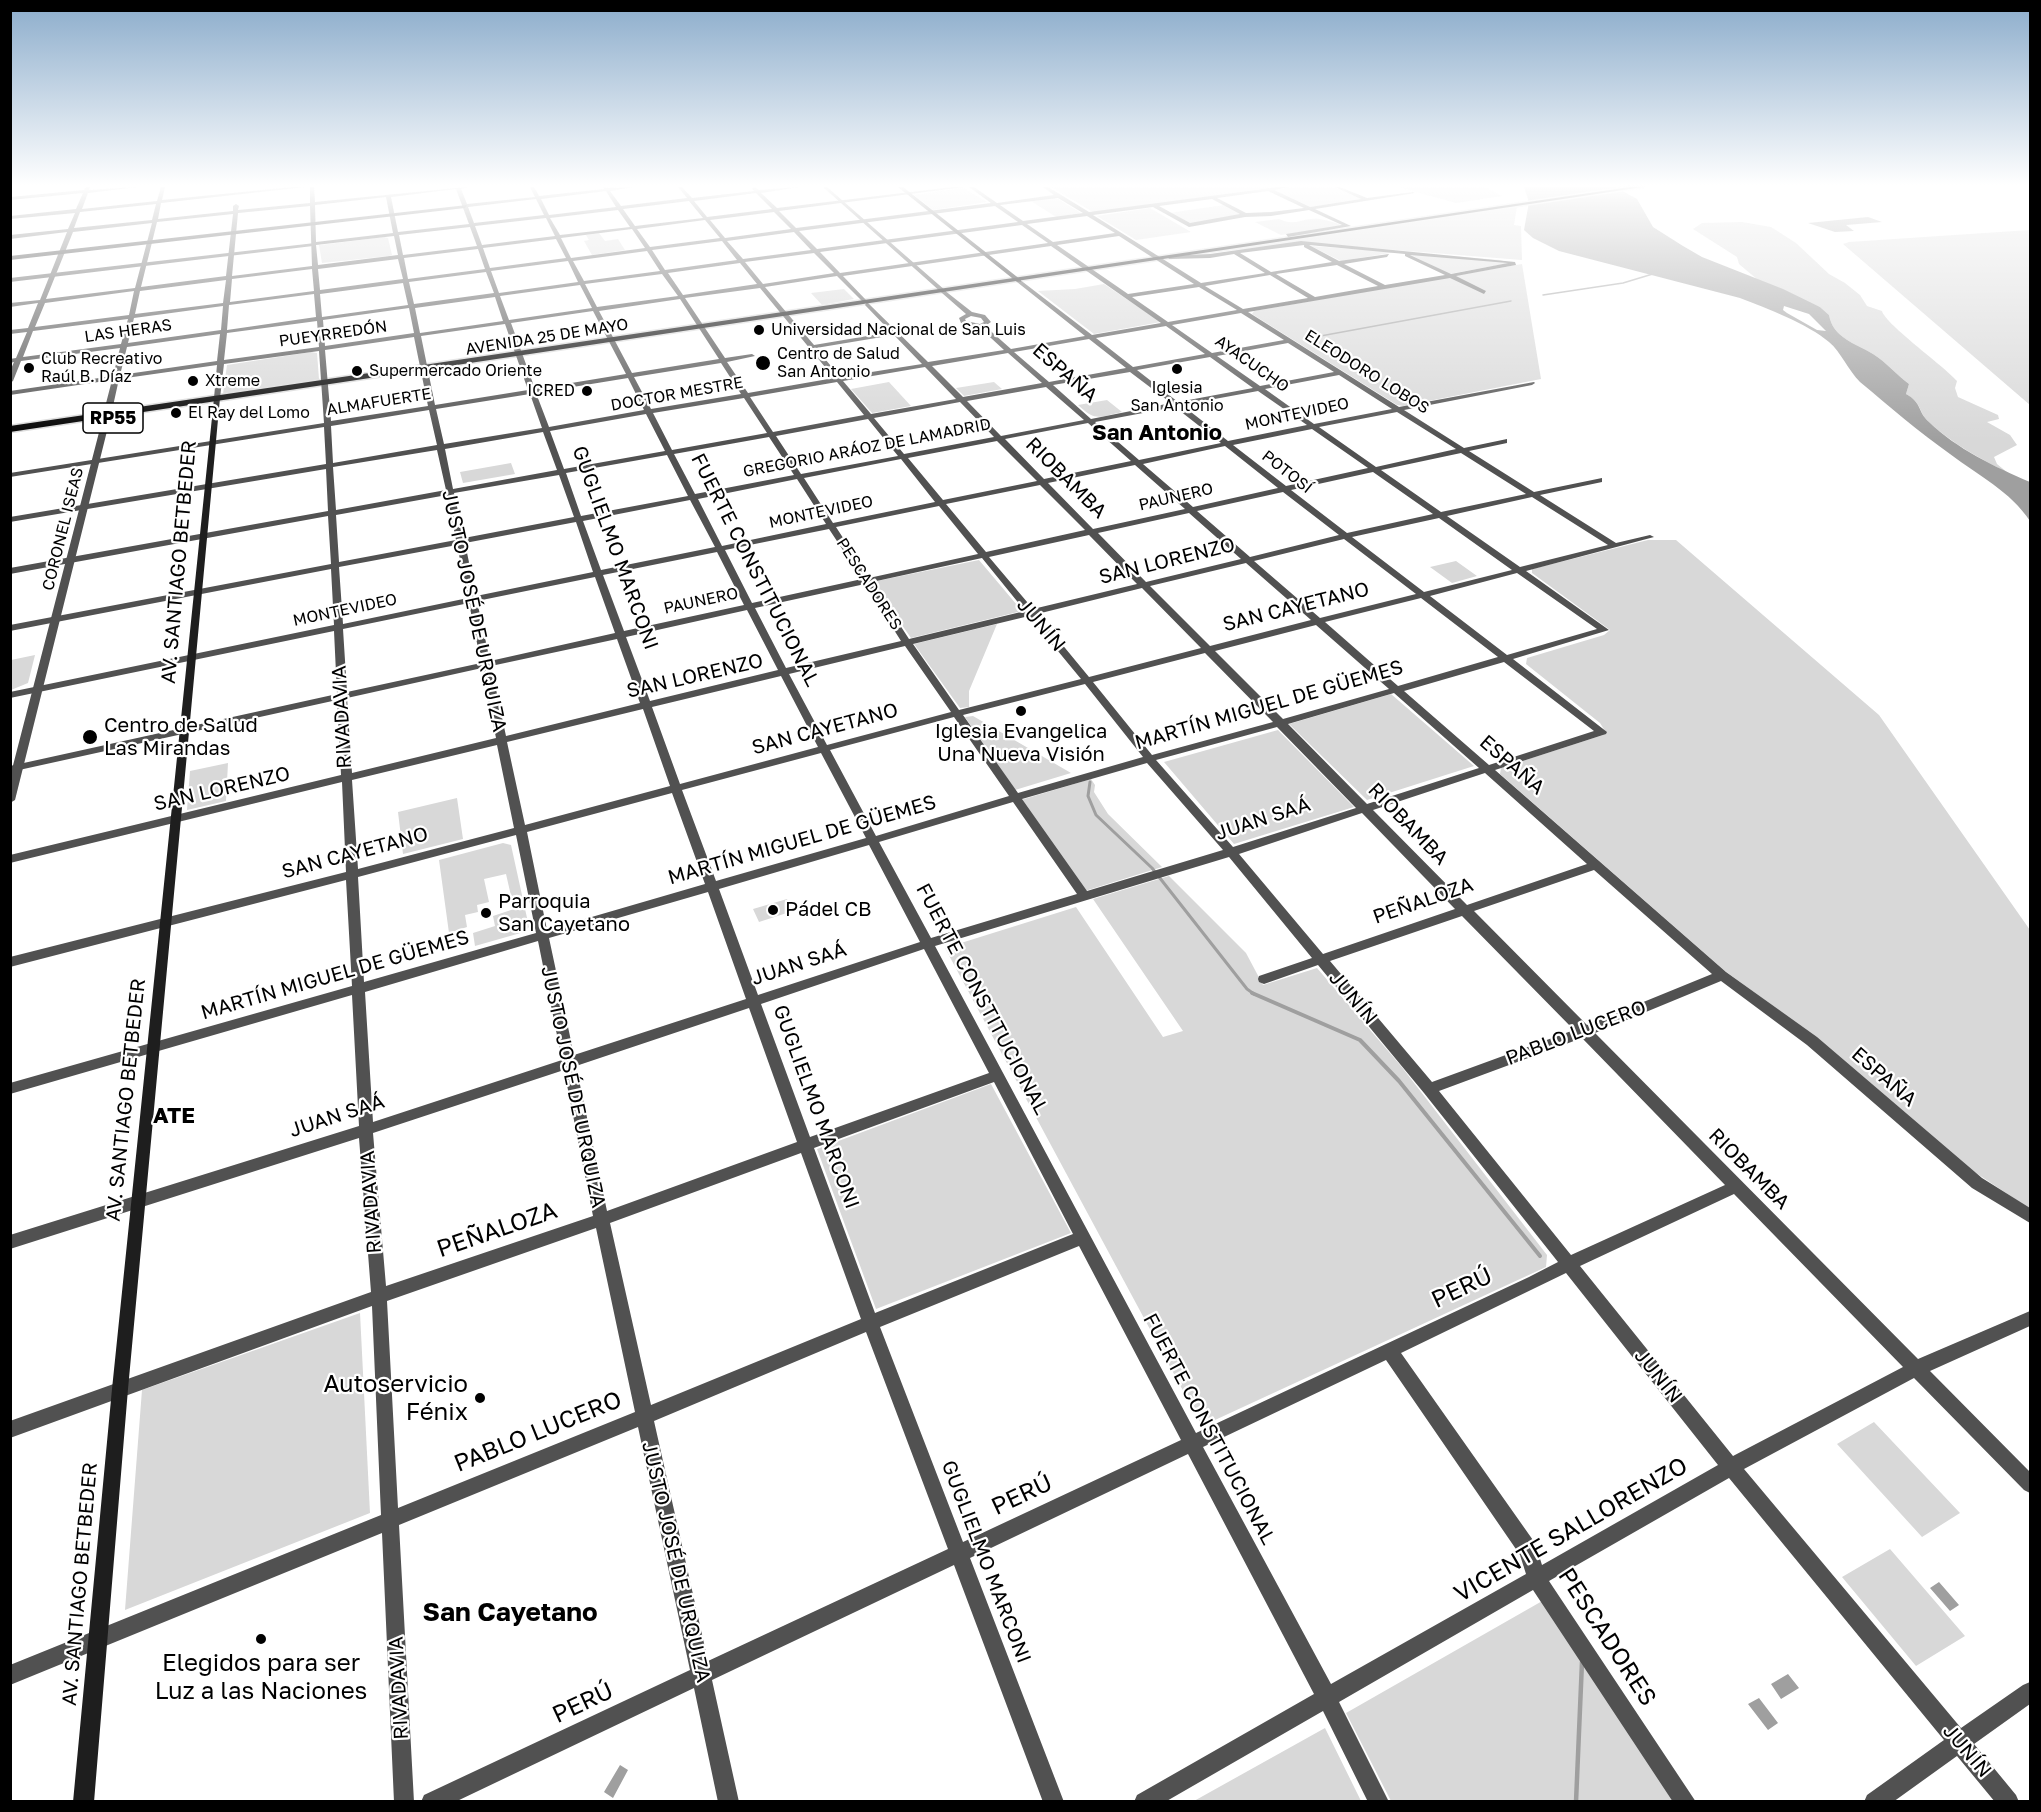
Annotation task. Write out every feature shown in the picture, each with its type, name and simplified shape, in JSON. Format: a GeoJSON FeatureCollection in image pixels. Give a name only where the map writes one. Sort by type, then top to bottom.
{"type":"FeatureCollection","features":[{"type":"Feature","properties":{"kind":"main road","name":"POTOSÍ"},"geometry":{"type":"LineString","coordinates":[[1007,272],[1017,280]]}},
{"type":"Feature","properties":{"kind":"main road","name":"AVENIDA 25 DE MAYO"},"geometry":{"type":"LineString","coordinates":[[10,434],[217,400],[1072,272]]}},
{"type":"Feature","properties":{"kind":"main road","name":"AV. SANTIAGO BETBEDER"},"geometry":{"type":"LineString","coordinates":[[83,1802],[120,1389],[217,400]]}},
{"type":"Feature","properties":{"kind":"main road","name":"AVENIDA 25 DE MAYO"},"geometry":{"type":"LineString","coordinates":[[10,429],[106,417]]}},
{"type":"Feature","properties":{"kind":"street"},"geometry":{"type":"LineString","coordinates":[[10,381],[54,272]]}},
{"type":"Feature","properties":{"kind":"street"},"geometry":{"type":"LineString","coordinates":[[10,280],[84,272]]}},
{"type":"Feature","properties":{"kind":"street","name":"CORONEL ISEAS"},"geometry":{"type":"LineString","coordinates":[[10,800],[15,768],[56,619],[141,272]]}},
{"type":"Feature","properties":{"kind":"street"},"geometry":{"type":"LineString","coordinates":[[217,400],[229,272]]}},
{"type":"Feature","properties":{"kind":"street"},"geometry":{"type":"LineString","coordinates":[[10,305],[280,272]]}},
{"type":"Feature","properties":{"kind":"street","name":"RIVADAVIA"},"geometry":{"type":"LineString","coordinates":[[316,272],[325,384],[345,777],[391,1518],[404,1802]]}},
{"type":"Feature","properties":{"kind":"street","name":"JUSTO JOSÉ DE URQUIZA"},"geometry":{"type":"LineString","coordinates":[[403,272],[541,936],[570,1062],[601,1220],[729,1802]]}},
{"type":"Feature","properties":{"kind":"street"},"geometry":{"type":"LineString","coordinates":[[10,332],[476,272]]}},
{"type":"Feature","properties":{"kind":"street","name":"GUGLIELMO MARCONI"},"geometry":{"type":"LineString","coordinates":[[490,272],[870,1322],[1054,1802]]}},
{"type":"Feature","properties":{"kind":"street","name":"FUERTE CONSTITUCIONAL"},"geometry":{"type":"LineString","coordinates":[[577,272],[824,750],[1084,1237],[1327,1698],[1379,1802]]}},
{"type":"Feature","properties":{"kind":"street","name":"PESCADORES"},"geometry":{"type":"LineString","coordinates":[[665,272],[907,642],[1084,896]]}},
{"type":"Feature","properties":{"kind":"street","name":"LAS HERAS"},"geometry":{"type":"LineString","coordinates":[[10,361],[668,272]]}},
{"type":"Feature","properties":{"kind":"street","name":"JUNÍN"},"geometry":{"type":"LineString","coordinates":[[748,272],[1032,613],[1149,759],[1231,852],[1429,1089],[1731,1467],[2009,1802]]}},
{"type":"Feature","properties":{"kind":"street","name":"RIOBAMBA"},"geometry":{"type":"LineString","coordinates":[[836,272],[998,439],[1365,808],[1462,910],[2031,1484]]}},
{"type":"Feature","properties":{"kind":"street","name":"PUEYRREDÓN"},"geometry":{"type":"LineString","coordinates":[[10,393],[862,272]]}},
{"type":"Feature","properties":{"kind":"street","name":"ESPAÑA"},"geometry":{"type":"LineString","coordinates":[[921,272],[970,314],[962,318],[963,322],[981,326],[1049,384],[1722,975],[1812,1041],[1977,1183],[2031,1216]]}},
{"type":"Feature","properties":{"kind":"street","name":"AYACUCHO"},"geometry":{"type":"LineString","coordinates":[[1093,272],[1604,630]]}},
{"type":"Feature","properties":{"kind":"street","name":"ELEODORO LOBOS"},"geometry":{"type":"LineString","coordinates":[[1180,272],[1613,545]]}},
{"type":"Feature","properties":{"kind":"street"},"geometry":{"type":"LineString","coordinates":[[1128,296],[1281,272]]}},
{"type":"Feature","properties":{"kind":"street"},"geometry":{"type":"LineString","coordinates":[[1354,272],[1384,287]]}},
{"type":"Feature","properties":{"kind":"street"},"geometry":{"type":"LineString","coordinates":[[1440,272],[1484,292]]}},
{"type":"Feature","properties":{"kind":"street","name":"DOCTOR MESTRE"},"geometry":{"type":"LineString","coordinates":[[10,520],[1473,272]]}},
{"type":"Feature","properties":{"kind":"street"},"geometry":{"type":"LineString","coordinates":[[1271,273],[1314,299]]}},
{"type":"Feature","properties":{"kind":"street","name":"POTOSÍ"},"geometry":{"type":"LineString","coordinates":[[1017,280],[1283,488],[1602,732]]}},
{"type":"Feature","properties":{"kind":"street"},"geometry":{"type":"LineString","coordinates":[[812,347],[894,333]]}},
{"type":"Feature","properties":{"kind":"street"},"geometry":{"type":"LineString","coordinates":[[10,571],[1289,341]]}},
{"type":"Feature","properties":{"kind":"street","name":"ALMAFUERTE"},"geometry":{"type":"LineString","coordinates":[[10,475],[752,356]]}},
{"type":"Feature","properties":{"kind":"street","name":"GREGORIO ARÁOZ DE LAMADRID"},"geometry":{"type":"LineString","coordinates":[[10,628],[1340,373]]}},
{"type":"Feature","properties":{"kind":"street","name":"MONTEVIDEO"},"geometry":{"type":"LineString","coordinates":[[10,695],[940,502],[1532,383]]}},
{"type":"Feature","properties":{"kind":"street","name":"PAUNERO"},"geometry":{"type":"LineString","coordinates":[[15,768],[1504,441]]}},
{"type":"Feature","properties":{"kind":"street","name":"SAN LORENZO"},"geometry":{"type":"LineString","coordinates":[[10,859],[1346,536],[1599,480]]}},
{"type":"Feature","properties":{"kind":"street","name":"SAN CAYETANO"},"geometry":{"type":"LineString","coordinates":[[10,962],[351,875],[958,713],[1650,537]]}},
{"type":"Feature","properties":{"kind":"street","name":"MARTÍN MIGUEL DE GÜEMES"},"geometry":{"type":"LineString","coordinates":[[10,1089],[1149,759],[1604,630]]}},
{"type":"Feature","properties":{"kind":"street","name":"JUAN SAÁ"},"geometry":{"type":"LineString","coordinates":[[10,1242],[366,1130],[754,1000],[1231,852],[1602,732]]}},
{"type":"Feature","properties":{"kind":"street","name":"PEÑALOZA"},"geometry":{"type":"LineString","coordinates":[[1264,979],[1596,865]]}},
{"type":"Feature","properties":{"kind":"street","name":"PABLO LUCERO"},"geometry":{"type":"LineString","coordinates":[[1429,1089],[1584,1032],[1722,975]]}},
{"type":"Feature","properties":{"kind":"street","name":"PEÑALOZA"},"geometry":{"type":"LineString","coordinates":[[10,1430],[378,1296],[601,1220],[998,1075]]}},
{"type":"Feature","properties":{"kind":"street","name":"PERÚ"},"geometry":{"type":"LineString","coordinates":[[431,1802],[1737,1186]]}},
{"type":"Feature","properties":{"kind":"street","name":"PABLO LUCERO"},"geometry":{"type":"LineString","coordinates":[[10,1674],[644,1417],[870,1322],[1084,1237]]}},
{"type":"Feature","properties":{"kind":"street","name":"VICENTE SALLORENZO"},"geometry":{"type":"LineString","coordinates":[[1144,1802],[1731,1467],[1915,1369],[2031,1318]]}},
{"type":"Feature","properties":{"kind":"street","name":"PESCADORES"},"geometry":{"type":"LineString","coordinates":[[1389,1350],[1528,1550],[1537,1579],[1686,1802]]}},
{"type":"Feature","properties":{"kind":"street"},"geometry":{"type":"LineString","coordinates":[[1874,1802],[1959,1740],[2031,1692]]}},
{"type":"Feature","properties":{"kind":"shaded area"},"geometry":{"type":"Polygon","coordinates":[[[1479,272],[1523,272],[1541,379],[1403,406],[1397,405],[1252,314],[1254,311],[1479,272]]]}},
{"type":"Feature","properties":{"kind":"shaded area"},"geometry":{"type":"Polygon","coordinates":[[[1638,272],[1739,272],[1820,307],[1829,315],[1831,323],[1840,335],[1878,357],[1909,384],[1906,394],[1918,404],[1925,418],[1940,432],[1977,456],[2030,482],[2030,521],[2004,492],[1927,437],[1860,382],[1833,346],[1820,335],[1786,317],[1740,298],[1638,272]],[[1784,306],[1783,310],[1787,313],[1817,330],[1826,331],[1809,314],[1784,306]]]}},
{"type":"Feature","properties":{"kind":"shaded area"},"geometry":{"type":"Polygon","coordinates":[[[1748,272],[1826,272],[1860,295],[1867,306],[1882,311],[1893,326],[1957,381],[1955,388],[1958,397],[1998,415],[1999,419],[1987,422],[2010,435],[2017,445],[1994,457],[1997,464],[2008,473],[1967,450],[1938,430],[1925,418],[1916,401],[1906,394],[1909,384],[1878,357],[1840,335],[1831,323],[1829,315],[1820,307],[1758,280],[1748,272]]]}},
{"type":"Feature","properties":{"kind":"shaded area"},"geometry":{"type":"Polygon","coordinates":[[[1875,272],[2030,272],[2030,405],[1875,272]]]}},
{"type":"Feature","properties":{"kind":"shaded area"},"geometry":{"type":"Polygon","coordinates":[[[1104,284],[1161,322],[1094,334],[1038,291],[1075,289],[1104,284]]]}},
{"type":"Feature","properties":{"kind":"shaded area"},"geometry":{"type":"Polygon","coordinates":[[[844,289],[854,299],[822,305],[811,293],[844,289]]]}},
{"type":"Feature","properties":{"kind":"shaded area"},"geometry":{"type":"Polygon","coordinates":[[[317,353],[319,379],[317,380],[223,394],[227,365],[317,353]]]}},
{"type":"Feature","properties":{"kind":"shaded area"},"geometry":{"type":"Polygon","coordinates":[[[889,382],[911,406],[872,413],[851,389],[889,382]]]}},
{"type":"Feature","properties":{"kind":"shaded area"},"geometry":{"type":"Polygon","coordinates":[[[994,382],[1002,389],[964,396],[956,388],[994,382]]]}},
{"type":"Feature","properties":{"kind":"shaded area"},"geometry":{"type":"Polygon","coordinates":[[[1107,400],[1122,412],[1098,417],[1089,414],[1078,405],[1107,400]]]}},
{"type":"Feature","properties":{"kind":"shaded area"},"geometry":{"type":"Polygon","coordinates":[[[511,463],[515,474],[463,483],[460,472],[511,463]]]}},
{"type":"Feature","properties":{"kind":"shaded area"},"geometry":{"type":"Polygon","coordinates":[[[1648,540],[1676,540],[1879,715],[2030,930],[2030,1209],[1964,1165],[1818,1039],[1725,971],[1500,774],[1501,768],[1603,735],[1605,731],[1600,723],[1526,664],[1527,658],[1604,635],[1610,630],[1532,573],[1532,569],[1648,540]]]}},
{"type":"Feature","properties":{"kind":"shaded area"},"geometry":{"type":"Polygon","coordinates":[[[979,560],[1022,611],[911,638],[872,582],[979,560]]]}},
{"type":"Feature","properties":{"kind":"shaded area"},"geometry":{"type":"Polygon","coordinates":[[[1456,561],[1477,576],[1452,583],[1430,567],[1456,561]]]}},
{"type":"Feature","properties":{"kind":"shaded area"},"geometry":{"type":"Polygon","coordinates":[[[997,624],[969,691],[969,707],[960,708],[914,644],[997,624]]]}},
{"type":"Feature","properties":{"kind":"shaded area"},"geometry":{"type":"Polygon","coordinates":[[[35,655],[28,683],[11,690],[11,660],[35,655]]]}},
{"type":"Feature","properties":{"kind":"shaded area"},"geometry":{"type":"Polygon","coordinates":[[[1391,694],[1474,766],[1367,800],[1289,724],[1391,694]]]}},
{"type":"Feature","properties":{"kind":"shaded area"},"geometry":{"type":"Polygon","coordinates":[[[973,716],[1071,773],[1015,790],[965,717],[973,716]]]}},
{"type":"Feature","properties":{"kind":"shaded area"},"geometry":{"type":"Polygon","coordinates":[[[1278,730],[1354,807],[1234,844],[1164,762],[1278,730]]]}},
{"type":"Feature","properties":{"kind":"shaded area"},"geometry":{"type":"Polygon","coordinates":[[[228,763],[226,801],[187,810],[190,771],[228,763]]]}},
{"type":"Feature","properties":{"kind":"shaded area"},"geometry":{"type":"Polygon","coordinates":[[[1091,779],[1095,785],[1094,792],[1108,814],[1162,867],[1085,891],[1021,800],[1091,779]]]}},
{"type":"Feature","properties":{"kind":"shaded area"},"geometry":{"type":"Polygon","coordinates":[[[457,798],[463,839],[403,854],[398,812],[457,798]]]}},
{"type":"Feature","properties":{"kind":"shaded area"},"geometry":{"type":"Polygon","coordinates":[[[503,843],[511,845],[529,927],[524,932],[475,946],[473,933],[495,926],[493,916],[514,909],[506,874],[484,879],[489,902],[477,905],[478,912],[465,915],[467,927],[449,933],[439,860],[503,843]]]}},
{"type":"Feature","properties":{"kind":"shaded area"},"geometry":{"type":"Polygon","coordinates":[[[1169,876],[1246,953],[1263,985],[1317,968],[1401,1066],[1547,1255],[1546,1267],[1202,1426],[945,948],[1076,907],[1163,1037],[1183,1031],[1093,899],[1169,876]]]}},
{"type":"Feature","properties":{"kind":"shaded area","name":"Pádel CB"},"geometry":{"type":"Polygon","coordinates":[[[787,899],[793,911],[759,922],[753,909],[787,899]]]}},
{"type":"Feature","properties":{"kind":"shaded area"},"geometry":{"type":"Polygon","coordinates":[[[991,1084],[1071,1233],[876,1309],[817,1149],[991,1084]]]}},
{"type":"Feature","properties":{"kind":"shaded area"},"geometry":{"type":"Polygon","coordinates":[[[360,1313],[370,1513],[125,1610],[142,1390],[360,1313]]]}},
{"type":"Feature","properties":{"kind":"shaded area"},"geometry":{"type":"Polygon","coordinates":[[[1874,1422],[1960,1513],[1922,1537],[1837,1444],[1874,1422]]]}},
{"type":"Feature","properties":{"kind":"shaded area"},"geometry":{"type":"Polygon","coordinates":[[[1890,1549],[1965,1636],[1916,1666],[1842,1577],[1890,1549]]]}},
{"type":"Feature","properties":{"kind":"shaded area"},"geometry":{"type":"Polygon","coordinates":[[[1939,1582],[1959,1605],[1950,1611],[1930,1588],[1939,1582]]]}},
{"type":"Feature","properties":{"kind":"shaded area"},"geometry":{"type":"Polygon","coordinates":[[[1544,1600],[1676,1801],[1391,1801],[1346,1713],[1544,1600]]]}},
{"type":"Feature","properties":{"kind":"shaded area"},"geometry":{"type":"Polygon","coordinates":[[[1788,1674],[1799,1688],[1781,1699],[1771,1684],[1788,1674]]]}},
{"type":"Feature","properties":{"kind":"shaded area"},"geometry":{"type":"Polygon","coordinates":[[[1759,1698],[1778,1723],[1768,1730],[1748,1704],[1759,1698]]]}},
{"type":"Feature","properties":{"kind":"shaded area"},"geometry":{"type":"Polygon","coordinates":[[[1325,1728],[1361,1801],[1194,1801],[1325,1728]]]}},
{"type":"Feature","properties":{"kind":"shaded area"},"geometry":{"type":"Polygon","coordinates":[[[620,1765],[628,1770],[613,1798],[604,1792],[620,1765]]]}},
{"type":"Feature","properties":{"kind":"waterway"},"geometry":{"type":"LineString","coordinates":[[1543,295],[1623,283],[1656,273]]}},
{"type":"Feature","properties":{"kind":"waterway"},"geometry":{"type":"LineString","coordinates":[[1315,337],[1511,301]]}},
{"type":"Feature","properties":{"kind":"waterway"},"geometry":{"type":"LineString","coordinates":[[1090,782],[1088,796],[1096,815],[1152,868],[1247,989],[1254,994]]}},
{"type":"Feature","properties":{"kind":"waterway"},"geometry":{"type":"LineString","coordinates":[[1254,994],[1360,1040],[1399,1081],[1540,1256]]}},
{"type":"Feature","properties":{"kind":"waterway"},"geometry":{"type":"LineString","coordinates":[[1576,1802],[1582,1662]]}},
{"type":"Feature","properties":{"kind":"place","name":"Universidad Nacional de San Luis"},"geometry":{"type":"Point","coordinates":[759,330]}},
{"type":"Feature","properties":{"kind":"place","name":"Centro de Salud San Antonio"},"geometry":{"type":"Point","coordinates":[763,363]}},
{"type":"Feature","properties":{"kind":"place","name":"Club Recreativo Raúl B. Díaz"},"geometry":{"type":"Point","coordinates":[29,368]}},
{"type":"Feature","properties":{"kind":"place","name":"Iglesia San Antonio"},"geometry":{"type":"Point","coordinates":[1177,369]}},
{"type":"Feature","properties":{"kind":"place","name":"Supermercado Oriente"},"geometry":{"type":"Point","coordinates":[357,371]}},
{"type":"Feature","properties":{"kind":"place","name":"Xtreme"},"geometry":{"type":"Point","coordinates":[193,381]}},
{"type":"Feature","properties":{"kind":"place","name":"ICRED"},"geometry":{"type":"Point","coordinates":[587,391]}},
{"type":"Feature","properties":{"kind":"place","name":"El Ray del Lomo"},"geometry":{"type":"Point","coordinates":[176,413]}},
{"type":"Feature","properties":{"kind":"place","name":"Iglesia Evangelica Una Nueva Visión"},"geometry":{"type":"Point","coordinates":[1021,711]}},
{"type":"Feature","properties":{"kind":"place","name":"Centro de Salud Las Mirandas"},"geometry":{"type":"Point","coordinates":[90,737]}},
{"type":"Feature","properties":{"kind":"place","name":"Pádel CB"},"geometry":{"type":"Point","coordinates":[773,910]}},
{"type":"Feature","properties":{"kind":"place","name":"Parroquia San Cayetano"},"geometry":{"type":"Point","coordinates":[486,913]}},
{"type":"Feature","properties":{"kind":"place","name":"Autoservicio Fénix"},"geometry":{"type":"Point","coordinates":[480,1398]}},
{"type":"Feature","properties":{"kind":"place","name":"Elegidos para ser Luz a las Naciones"},"geometry":{"type":"Point","coordinates":[261,1639]}},
{"type":"Feature","properties":{"kind":"district","name":"San Antonio"},"geometry":{"type":"Point","coordinates":[1157,433]}},
{"type":"Feature","properties":{"kind":"district","name":"ATE"},"geometry":{"type":"Point","coordinates":[174,1116]}},
{"type":"Feature","properties":{"kind":"district","name":"San Cayetano"},"geometry":{"type":"Point","coordinates":[510,1613]}}]}
